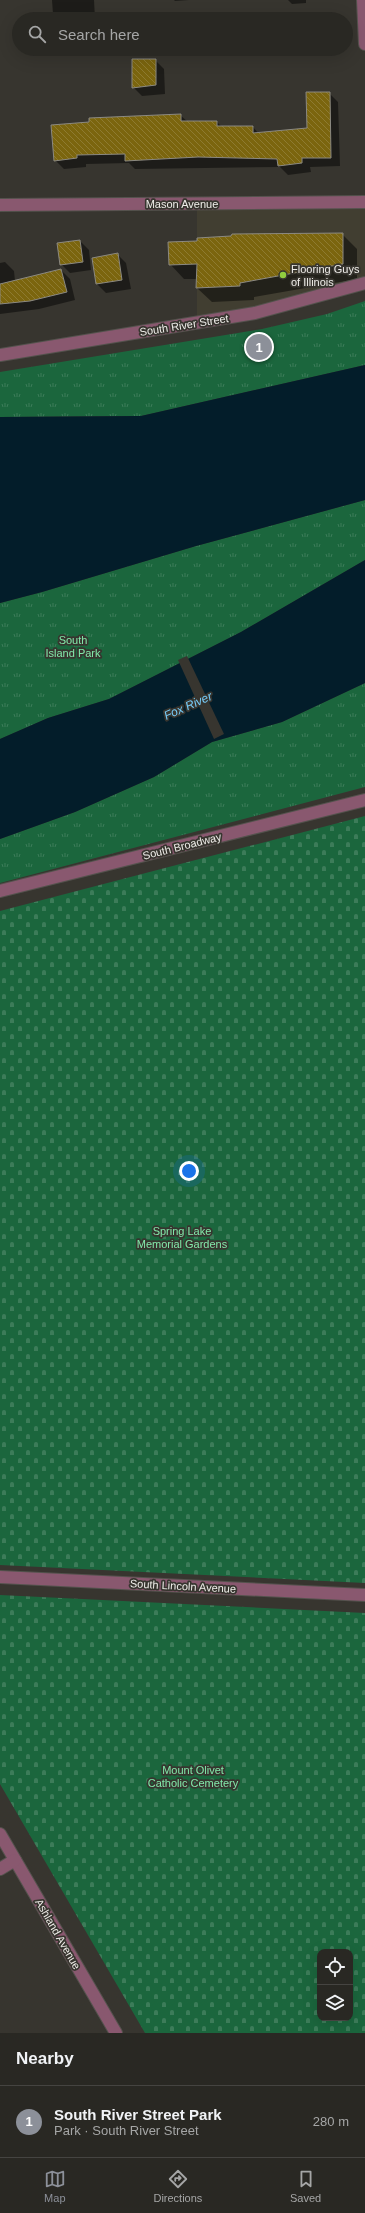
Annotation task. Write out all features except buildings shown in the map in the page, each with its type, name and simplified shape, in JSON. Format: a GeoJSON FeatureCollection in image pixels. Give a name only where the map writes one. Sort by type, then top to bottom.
{"type":"FeatureCollection","features":[{"type":"Feature","properties":{"kind":"street"},"geometry":{"type":"LineString","coordinates":[[363,0],[365,44]]}},
{"type":"Feature","properties":{"kind":"street","name":"Mason Avenue"},"geometry":{"type":"LineString","coordinates":[[0,205],[365,202]]}},
{"type":"Feature","properties":{"kind":"street","name":"South River Street"},"geometry":{"type":"LineString","coordinates":[[0,355],[255,314],[365,283]]}},
{"type":"Feature","properties":{"kind":"street","name":"South Broadway"},"geometry":{"type":"LineString","coordinates":[[0,892],[365,800]]}},
{"type":"Feature","properties":{"kind":"street","name":"South Lincoln Avenue"},"geometry":{"type":"LineString","coordinates":[[0,1577],[365,1595]]}},
{"type":"Feature","properties":{"kind":"street","name":"Ashland Avenue"},"geometry":{"type":"LineString","coordinates":[[0,1834],[116,2033]]}},
{"type":"Feature","properties":{"kind":"street"},"geometry":{"type":"LineString","coordinates":[[0,1869],[15,1860]]}},
{"type":"Feature","properties":{"kind":"shaded area"},"geometry":{"type":"Polygon","coordinates":[[[365,206],[365,280],[254,311],[197,319],[197,207],[365,206]]]}},
{"type":"Feature","properties":{"kind":"green space"},"geometry":{"type":"Polygon","coordinates":[[[365,301],[365,365],[141,416],[0,417],[0,372],[262,329],[327,314],[365,301]]]}},
{"type":"Feature","properties":{"kind":"green space","name":"South Island Park"},"geometry":{"type":"Polygon","coordinates":[[[365,500],[365,560],[241,632],[109,699],[48,718],[0,739],[0,603],[196,546],[365,500]]]}},
{"type":"Feature","properties":{"kind":"green space"},"geometry":{"type":"Polygon","coordinates":[[[365,683],[365,787],[0,883],[0,839],[75,812],[154,777],[212,742],[282,722],[365,683]]]}},
{"type":"Feature","properties":{"kind":"green space","name":"Spring Lake Memorial Gardens"},"geometry":{"type":"Polygon","coordinates":[[[365,816],[365,1583],[0,1565],[0,911],[365,816]]]}},
{"type":"Feature","properties":{"kind":"green space","name":"Mount Olivet Catholic Cemetery"},"geometry":{"type":"Polygon","coordinates":[[[0,1595],[365,1613],[365,2033],[145,2033],[0,1784],[0,1595]]]}},
{"type":"Feature","properties":{"kind":"water"},"geometry":{"type":"Polygon","coordinates":[[[365,365],[365,500],[196,546],[0,603],[0,417],[141,416],[365,365]]]}},
{"type":"Feature","properties":{"kind":"water","name":"Fox River"},"geometry":{"type":"Polygon","coordinates":[[[365,560],[365,683],[282,722],[212,742],[154,777],[75,812],[0,839],[0,739],[48,718],[109,699],[241,632],[365,560]]]}},
{"type":"Feature","properties":{"kind":"pier"},"geometry":{"type":"Polygon","coordinates":[[[187,656],[224,734],[214,739],[178,660],[187,656]]]}},
{"type":"Feature","properties":{"kind":"place","name":"Flooring Guys of Illinois"},"geometry":{"type":"Point","coordinates":[283,275]}},
{"type":"Feature","properties":{"kind":"place","name":"South River Street Park"},"geometry":{"type":"Point","coordinates":[259,347]}}]}
